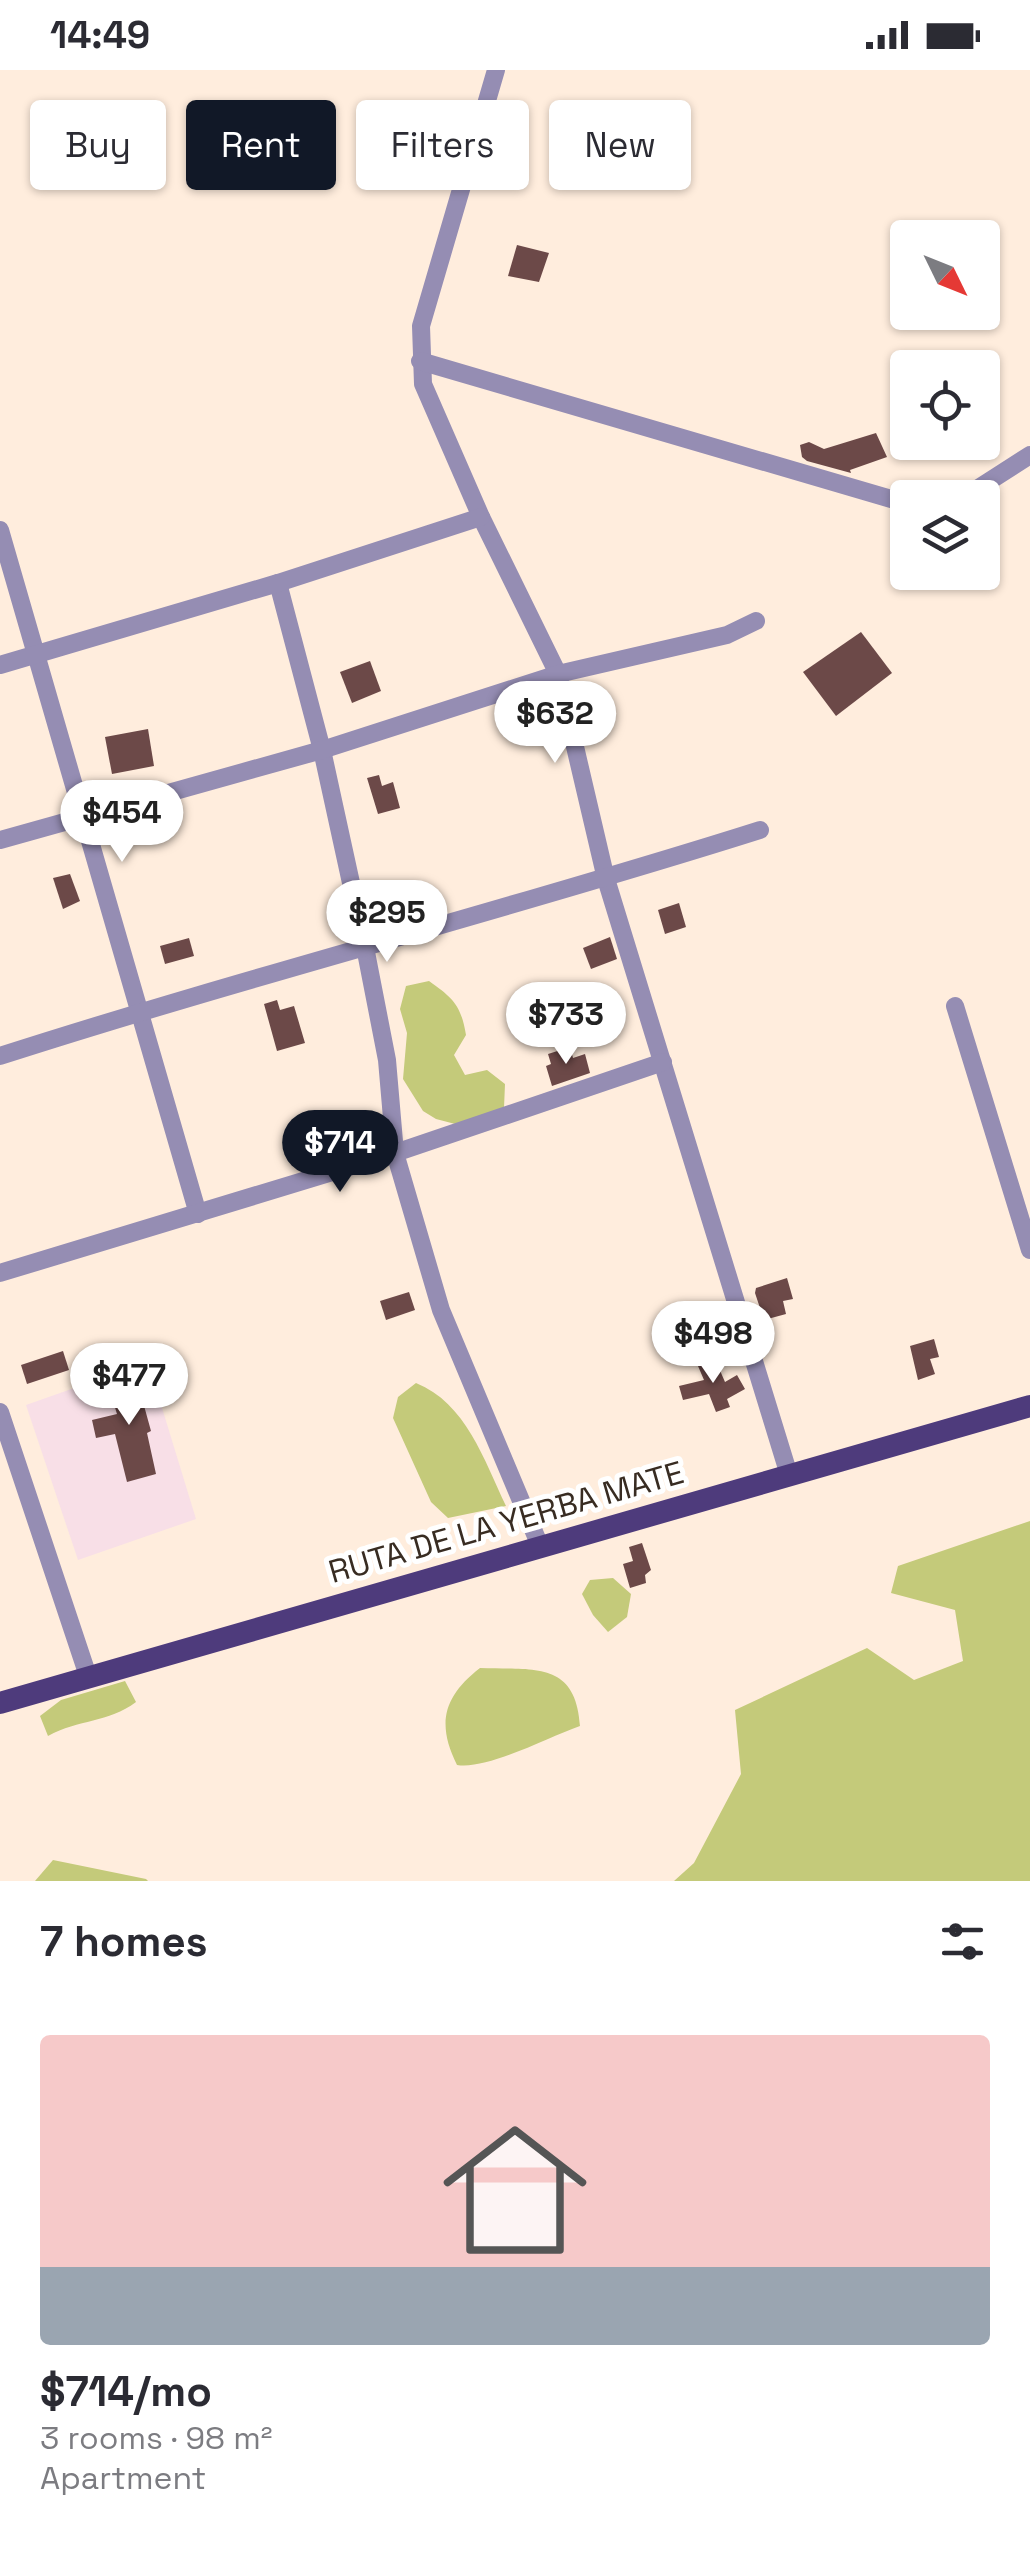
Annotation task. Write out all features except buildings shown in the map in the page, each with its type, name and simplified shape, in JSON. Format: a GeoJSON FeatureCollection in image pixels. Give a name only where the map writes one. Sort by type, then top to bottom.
{"type":"FeatureCollection","features":[{"type":"Feature","properties":{"kind":"main road","name":"RUTA DE LA YERBA MATE"},"geometry":{"type":"LineString","coordinates":[[0,1702],[1030,1406]]}},
{"type":"Feature","properties":{"kind":"street"},"geometry":{"type":"LineString","coordinates":[[496,70],[421,326],[423,384],[558,674],[606,879],[789,1475]]}},
{"type":"Feature","properties":{"kind":"street"},"geometry":{"type":"LineString","coordinates":[[420,361],[890,499]]}},
{"type":"Feature","properties":{"kind":"street"},"geometry":{"type":"LineString","coordinates":[[991,480],[1030,455]]}},
{"type":"Feature","properties":{"kind":"street"},"geometry":{"type":"LineString","coordinates":[[0,665],[278,584],[482,517]]}},
{"type":"Feature","properties":{"kind":"street"},"geometry":{"type":"LineString","coordinates":[[0,530],[198,1214]]}},
{"type":"Feature","properties":{"kind":"street"},"geometry":{"type":"LineString","coordinates":[[278,584],[322,750],[365,947],[387,1060],[395,1153],[441,1310],[540,1546]]}},
{"type":"Feature","properties":{"kind":"street"},"geometry":{"type":"LineString","coordinates":[[0,840],[322,750],[558,674],[728,635],[756,621]]}},
{"type":"Feature","properties":{"kind":"street"},"geometry":{"type":"LineString","coordinates":[[0,1056],[140,1010],[606,879],[760,830]]}},
{"type":"Feature","properties":{"kind":"street"},"geometry":{"type":"LineString","coordinates":[[955,1006],[1030,1250]]}},
{"type":"Feature","properties":{"kind":"street"},"geometry":{"type":"LineString","coordinates":[[0,1273],[395,1153],[663,1062]]}},
{"type":"Feature","properties":{"kind":"street"},"geometry":{"type":"LineString","coordinates":[[0,1412],[88,1676]]}},
{"type":"Feature","properties":{"kind":"shaded area"},"geometry":{"type":"Polygon","coordinates":[[[148,1362],[196,1519],[78,1560],[26,1405],[148,1362]]]}},
{"type":"Feature","properties":{"kind":"green space"},"geometry":{"type":"Polygon","coordinates":[[[429,981],[450,998],[461,1016],[466,1035],[454,1055],[465,1075],[487,1070],[505,1084],[504,1108],[459,1125],[436,1119],[423,1111],[403,1079],[407,1033],[400,1009],[406,986],[429,981]]]}},
{"type":"Feature","properties":{"kind":"green space"},"geometry":{"type":"Polygon","coordinates":[[[416,1383],[448,1404],[461,1419],[506,1506],[448,1518],[431,1502],[393,1418],[398,1397],[416,1383]]]}},
{"type":"Feature","properties":{"kind":"green space"},"geometry":{"type":"Polygon","coordinates":[[[1030,1521],[1030,1881],[674,1881],[694,1863],[741,1774],[735,1710],[867,1648],[914,1680],[963,1661],[955,1610],[891,1593],[898,1566],[1030,1521]]]}},
{"type":"Feature","properties":{"kind":"green space"},"geometry":{"type":"Polygon","coordinates":[[[613,1578],[631,1594],[627,1617],[608,1632],[582,1594],[590,1580],[613,1578]]]}},
{"type":"Feature","properties":{"kind":"green space"},"geometry":{"type":"Polygon","coordinates":[[[480,1668],[533,1670],[560,1679],[577,1705],[580,1726],[501,1758],[457,1765],[447,1736],[447,1711],[458,1689],[480,1668]]]}},
{"type":"Feature","properties":{"kind":"green space"},"geometry":{"type":"Polygon","coordinates":[[[125,1681],[136,1702],[115,1714],[48,1736],[40,1716],[61,1700],[125,1681]]]}},
{"type":"Feature","properties":{"kind":"green space"},"geometry":{"type":"Polygon","coordinates":[[[53,1860],[146,1879],[148,1881],[35,1881],[53,1860]]]}}]}
